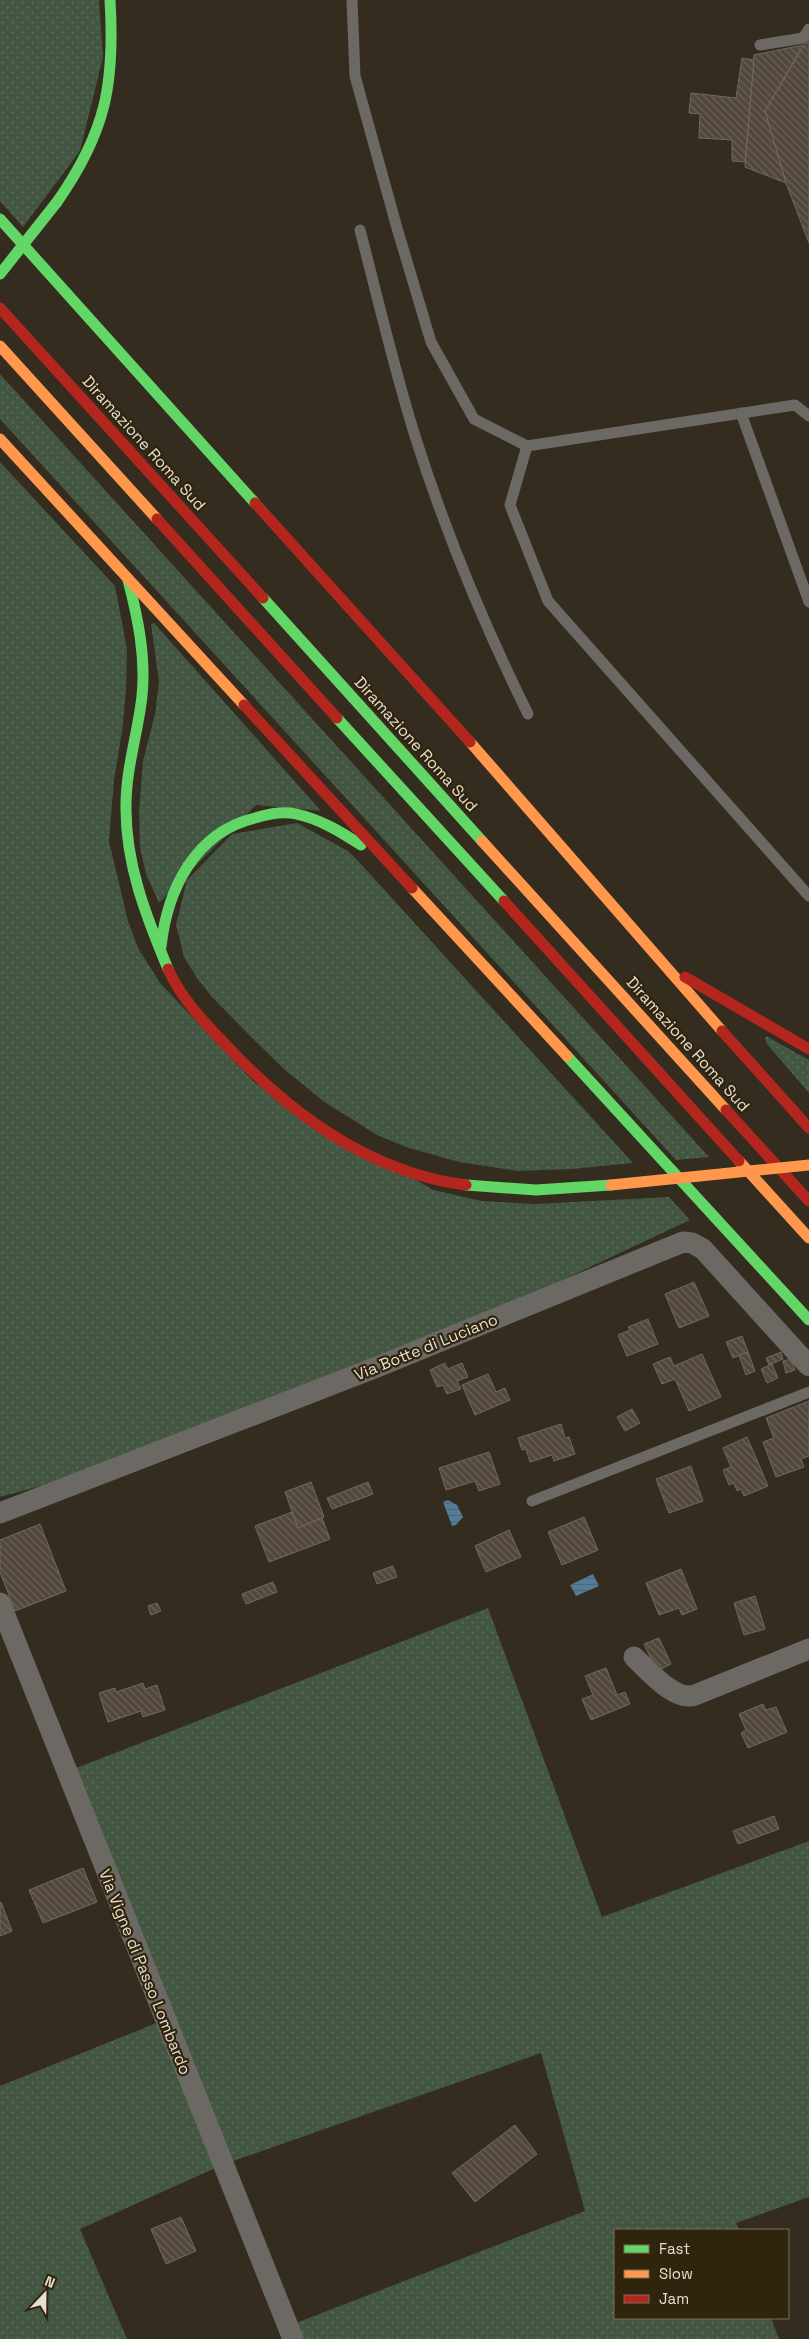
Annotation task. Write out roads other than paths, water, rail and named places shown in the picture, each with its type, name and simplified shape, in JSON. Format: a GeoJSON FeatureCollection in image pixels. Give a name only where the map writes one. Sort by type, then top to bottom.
{"type":"FeatureCollection","features":[{"type":"Feature","properties":{"kind":"main road"},"geometry":{"type":"LineString","coordinates":[[0,274],[57,202],[89,154],[101,124],[109,90],[112,59],[110,0]]}},
{"type":"Feature","properties":{"kind":"main road"},"geometry":{"type":"LineString","coordinates":[[0,219],[465,736],[809,1128]]}},
{"type":"Feature","properties":{"kind":"main road","name":"Diramazione Roma Sud"},"geometry":{"type":"LineString","coordinates":[[0,308],[809,1201]]}},
{"type":"Feature","properties":{"kind":"main road"},"geometry":{"type":"LineString","coordinates":[[0,346],[809,1238]]}},
{"type":"Feature","properties":{"kind":"main road"},"geometry":{"type":"LineString","coordinates":[[0,439],[809,1320]]}},
{"type":"Feature","properties":{"kind":"main road"},"geometry":{"type":"LineString","coordinates":[[128,579],[140,631],[144,672],[140,716],[128,779],[126,822],[135,881],[146,916],[181,993],[244,1066],[300,1113],[358,1149],[413,1173],[474,1186],[530,1190],[611,1185],[809,1165]]}},
{"type":"Feature","properties":{"kind":"main road"},"geometry":{"type":"LineString","coordinates":[[160,949],[163,920],[172,894],[182,875],[208,842],[226,828],[243,821],[262,816],[289,813],[313,819],[352,838],[404,879]]}},
{"type":"Feature","properties":{"kind":"main road"},"geometry":{"type":"LineString","coordinates":[[666,966],[809,1049]]}},
{"type":"Feature","properties":{"kind":"street","name":"Via Botte di Luciano"},"geometry":{"type":"LineString","coordinates":[[0,1513],[368,1371],[683,1242],[692,1243],[703,1249],[809,1366]]}},
{"type":"Feature","properties":{"kind":"street","name":"Via Vigne di Passo Lombardo"},"geometry":{"type":"LineString","coordinates":[[0,1603],[292,2339]]}},
{"type":"Feature","properties":{"kind":"street"},"geometry":{"type":"LineString","coordinates":[[634,1658],[674,1692],[685,1697],[691,1697],[809,1649]]}},
{"type":"Feature","properties":{"kind":"lane"},"geometry":{"type":"LineString","coordinates":[[352,0],[355,76],[397,228],[431,342],[474,419],[527,446],[795,405],[809,416]]}},
{"type":"Feature","properties":{"kind":"lane"},"geometry":{"type":"LineString","coordinates":[[760,45],[803,38],[809,29]]}},
{"type":"Feature","properties":{"kind":"lane"},"geometry":{"type":"LineString","coordinates":[[360,230],[415,436],[456,551],[494,643],[528,714]]}},
{"type":"Feature","properties":{"kind":"lane"},"geometry":{"type":"LineString","coordinates":[[741,413],[809,602]]}},
{"type":"Feature","properties":{"kind":"lane"},"geometry":{"type":"LineString","coordinates":[[527,446],[510,506],[548,601],[809,896]]}},
{"type":"Feature","properties":{"kind":"lane"},"geometry":{"type":"LineString","coordinates":[[532,1501],[809,1392]]}},
{"type":"Feature","properties":{"kind":"water"},"geometry":{"type":"Polygon","coordinates":[[[448,1500],[457,1505],[463,1517],[456,1525],[452,1526],[443,1502],[448,1500]]]}},
{"type":"Feature","properties":{"kind":"water"},"geometry":{"type":"Polygon","coordinates":[[[593,1574],[599,1586],[576,1596],[570,1585],[593,1574]]]}}]}
